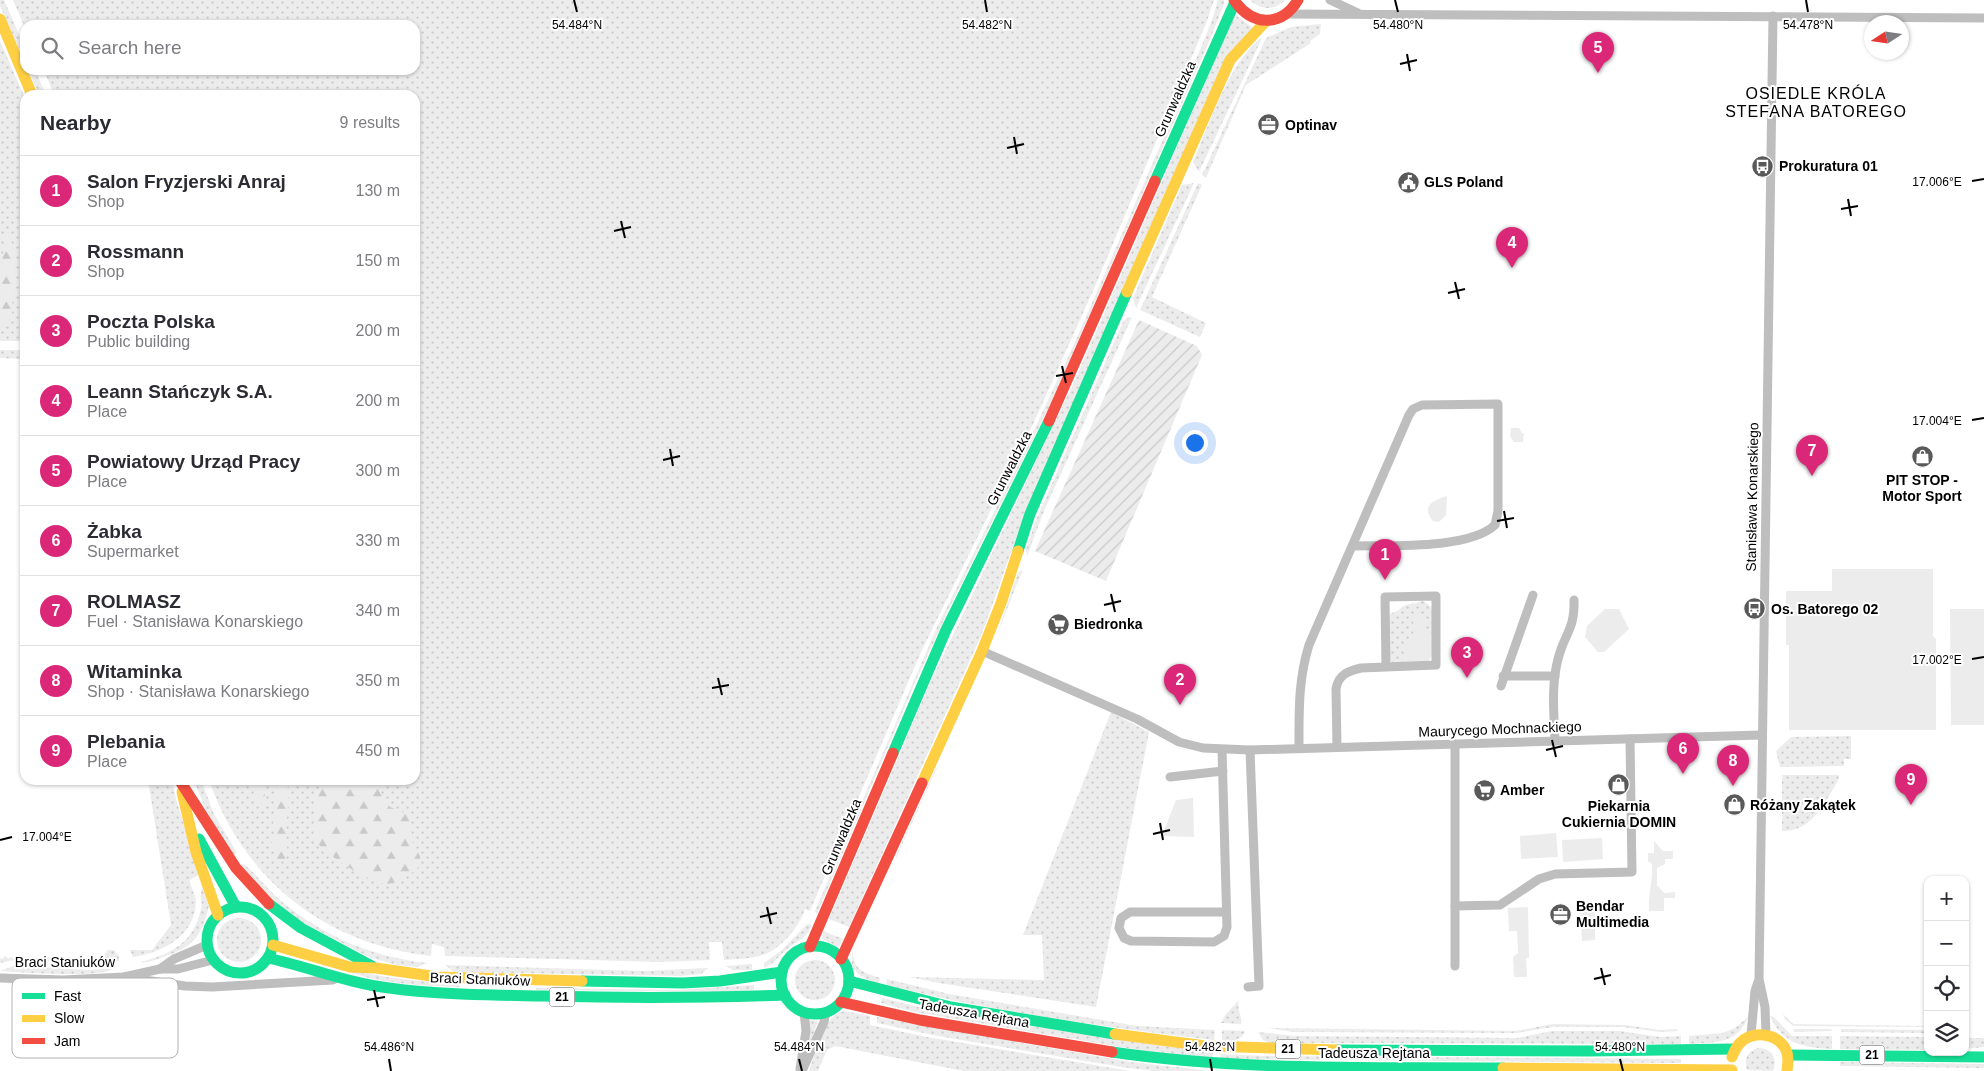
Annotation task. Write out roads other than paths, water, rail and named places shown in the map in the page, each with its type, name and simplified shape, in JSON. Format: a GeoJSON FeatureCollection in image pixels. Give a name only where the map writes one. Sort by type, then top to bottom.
{"type":"FeatureCollection","features":[{"type":"Feature","properties":{"kind":"main road"},"geometry":{"type":"LineString","coordinates":[[1235,1],[1242,12],[1253,19],[1266,21],[1277,20],[1287,14],[1298,0]]}},
{"type":"Feature","properties":{"kind":"main road","name":"Grunwaldzka"},"geometry":{"type":"LineString","coordinates":[[810,947],[946,630],[1043,434],[1235,1]]}},
{"type":"Feature","properties":{"kind":"main road"},"geometry":{"type":"LineString","coordinates":[[0,19],[20,66]]}},
{"type":"Feature","properties":{"kind":"main road"},"geometry":{"type":"LineString","coordinates":[[841,959],[982,651],[1001,603],[1030,514],[1215,92],[1230,60],[1266,21]]}},
{"type":"Feature","properties":{"kind":"main road"},"geometry":{"type":"LineString","coordinates":[[24,75],[30,90]]}},
{"type":"Feature","properties":{"kind":"main road","name":"21"},"geometry":{"type":"LineString","coordinates":[[181,785],[196,852],[218,915]]}},
{"type":"Feature","properties":{"kind":"main road","name":"21"},"geometry":{"type":"LineString","coordinates":[[183,785],[235,867],[278,913],[322,941],[360,958],[376,968]]}},
{"type":"Feature","properties":{"kind":"main road","name":"21"},"geometry":{"type":"LineString","coordinates":[[190,823],[236,907]]}},
{"type":"Feature","properties":{"kind":"main road"},"geometry":{"type":"LineString","coordinates":[[236,907],[256,911],[264,917],[273,935],[273,946],[268,958],[256,969],[241,974],[225,970],[213,960],[207,944],[209,928],[218,915],[236,907]]}},
{"type":"Feature","properties":{"kind":"main road","name":"Braci Staniuków"},"geometry":{"type":"LineString","coordinates":[[273,946],[350,967],[376,968],[438,977],[657,984],[720,981],[782,972]]}},
{"type":"Feature","properties":{"kind":"main road"},"geometry":{"type":"LineString","coordinates":[[810,947],[822,947],[833,951],[841,959],[846,966],[849,981],[845,995],[834,1008],[815,1014],[804,1012],[796,1008],[785,995],[782,984],[782,972],[792,955],[810,947]]}},
{"type":"Feature","properties":{"kind":"main road","name":"Braci Staniuków"},"geometry":{"type":"LineString","coordinates":[[268,958],[301,965],[340,979],[387,988],[443,994],[624,998],[714,998],[785,995]]}},
{"type":"Feature","properties":{"kind":"main road","name":"Tadeusza Rejtana"},"geometry":{"type":"LineString","coordinates":[[849,981],[888,993],[978,1012],[1135,1038],[1192,1045],[1374,1050],[1664,1051],[1734,1049]]}},
{"type":"Feature","properties":{"kind":"main road","name":"Tadeusza Rejtana"},"geometry":{"type":"LineString","coordinates":[[841,1002],[920,1020],[1101,1050],[1166,1060],[1216,1064],[1311,1067],[1732,1071]]}},
{"type":"Feature","properties":{"kind":"main road"},"geometry":{"type":"LineString","coordinates":[[1734,1049],[1738,1043],[1751,1035],[1766,1034],[1779,1042],[1788,1055],[1787,1071]]}},
{"type":"Feature","properties":{"kind":"main road","name":"21"},"geometry":{"type":"LineString","coordinates":[[1732,1071],[1731,1059],[1734,1049]]}},
{"type":"Feature","properties":{"kind":"main road","name":"21"},"geometry":{"type":"LineString","coordinates":[[1788,1055],[1984,1057]]}},
{"type":"Feature","properties":{"kind":"street"},"geometry":{"type":"LineString","coordinates":[[1330,0],[1361,14]]}},
{"type":"Feature","properties":{"kind":"street"},"geometry":{"type":"LineString","coordinates":[[1287,14],[1314,16],[1361,14],[1984,18]]}},
{"type":"Feature","properties":{"kind":"street","name":"Stanisława Konarskiego"},"geometry":{"type":"LineString","coordinates":[[1766,1034],[1765,1007],[1759,979],[1761,735],[1773,16]]}},
{"type":"Feature","properties":{"kind":"street"},"geometry":{"type":"LineString","coordinates":[[1299,748],[1299,696],[1304,660],[1309,645],[1352,546],[1413,409],[1427,404],[1498,404],[1498,511],[1495,525],[1476,537],[1458,542],[1352,546]]}},
{"type":"Feature","properties":{"kind":"street"},"geometry":{"type":"LineString","coordinates":[[1501,686],[1533,595]]}},
{"type":"Feature","properties":{"kind":"street"},"geometry":{"type":"LineString","coordinates":[[1337,747],[1336,688],[1338,680],[1346,673],[1354,670],[1386,667],[1436,665],[1436,596],[1385,597],[1386,667]]}},
{"type":"Feature","properties":{"kind":"street"},"geometry":{"type":"LineString","coordinates":[[1555,741],[1555,676],[1558,656],[1572,624],[1574,600]]}},
{"type":"Feature","properties":{"kind":"street","name":"Maurycego Mochnackiego"},"geometry":{"type":"LineString","coordinates":[[982,651],[1137,719],[1178,742],[1203,748],[1250,750],[1761,735]]}},
{"type":"Feature","properties":{"kind":"street"},"geometry":{"type":"LineString","coordinates":[[1503,676],[1555,676]]}},
{"type":"Feature","properties":{"kind":"street"},"geometry":{"type":"LineString","coordinates":[[1455,906],[1500,905],[1540,879],[1555,874],[1632,872],[1630,739]]}},
{"type":"Feature","properties":{"kind":"street"},"geometry":{"type":"LineString","coordinates":[[1455,744],[1455,966]]}},
{"type":"Feature","properties":{"kind":"street"},"geometry":{"type":"LineString","coordinates":[[1222,750],[1226,912],[1224,936],[1214,942],[1131,941],[1124,938],[1119,928],[1123,915],[1133,912],[1226,912]]}},
{"type":"Feature","properties":{"kind":"street"},"geometry":{"type":"LineString","coordinates":[[1248,987],[1259,986],[1250,750]]}},
{"type":"Feature","properties":{"kind":"street"},"geometry":{"type":"LineString","coordinates":[[1170,777],[1223,771]]}},
{"type":"Feature","properties":{"kind":"street","name":"Braci Staniuków"},"geometry":{"type":"LineString","coordinates":[[160,970],[174,959],[207,944]]}},
{"type":"Feature","properties":{"kind":"street","name":"Braci Staniuków"},"geometry":{"type":"LineString","coordinates":[[104,978],[124,977],[160,970],[178,970],[213,960]]}},
{"type":"Feature","properties":{"kind":"street"},"geometry":{"type":"LineString","coordinates":[[124,977],[131,978]]}},
{"type":"Feature","properties":{"kind":"street"},"geometry":{"type":"LineString","coordinates":[[178,985],[212,987],[340,979]]}},
{"type":"Feature","properties":{"kind":"street","name":"Stanisława Konarskiego"},"geometry":{"type":"LineString","coordinates":[[1751,1035],[1755,992],[1759,979]]}},
{"type":"Feature","properties":{"kind":"street"},"geometry":{"type":"LineString","coordinates":[[801,1071],[806,1031],[804,1012]]}},
{"type":"Feature","properties":{"kind":"street"},"geometry":{"type":"LineString","coordinates":[[801,1071],[824,1022],[826,1012]]}},
{"type":"Feature","properties":{"kind":"place","name":"Powiatowy Urząd Pracy"},"geometry":{"type":"Point","coordinates":[1598,73]}},
{"type":"Feature","properties":{"kind":"place","name":"Optinav"},"geometry":{"type":"Point","coordinates":[1269,125]}},
{"type":"Feature","properties":{"kind":"place","name":"Prokuratura 01"},"geometry":{"type":"Point","coordinates":[1763,166]}},
{"type":"Feature","properties":{"kind":"place","name":"GLS Poland"},"geometry":{"type":"Point","coordinates":[1408,182]}},
{"type":"Feature","properties":{"kind":"place","name":"Leann Stańczyk S.A."},"geometry":{"type":"Point","coordinates":[1512,268]}},
{"type":"Feature","properties":{"kind":"place","name":"PIT STOP - Motor Sport"},"geometry":{"type":"Point","coordinates":[1922,457]}},
{"type":"Feature","properties":{"kind":"place","name":"ROLMASZ"},"geometry":{"type":"Point","coordinates":[1812,476]}},
{"type":"Feature","properties":{"kind":"place","name":"Salon Fryzjerski Anraj"},"geometry":{"type":"Point","coordinates":[1385,580]}},
{"type":"Feature","properties":{"kind":"place","name":"Os. Batorego 02"},"geometry":{"type":"Point","coordinates":[1755,609]}},
{"type":"Feature","properties":{"kind":"place","name":"Biedronka"},"geometry":{"type":"Point","coordinates":[1058,624]}},
{"type":"Feature","properties":{"kind":"place","name":"Poczta Polska"},"geometry":{"type":"Point","coordinates":[1467,678]}},
{"type":"Feature","properties":{"kind":"place","name":"Rossmann"},"geometry":{"type":"Point","coordinates":[1180,705]}},
{"type":"Feature","properties":{"kind":"place","name":"Żabka"},"geometry":{"type":"Point","coordinates":[1683,774]}},
{"type":"Feature","properties":{"kind":"place","name":"Piekarnia Cukiernia DOMIN"},"geometry":{"type":"Point","coordinates":[1619,784]}},
{"type":"Feature","properties":{"kind":"place","name":"Witaminka"},"geometry":{"type":"Point","coordinates":[1733,786]}},
{"type":"Feature","properties":{"kind":"place","name":"Amber"},"geometry":{"type":"Point","coordinates":[1484,790]}},
{"type":"Feature","properties":{"kind":"place","name":"Różany Zakątek"},"geometry":{"type":"Point","coordinates":[1734,805]}},
{"type":"Feature","properties":{"kind":"place","name":"Plebania"},"geometry":{"type":"Point","coordinates":[1911,805]}},
{"type":"Feature","properties":{"kind":"place","name":"Bendar Multimedia"},"geometry":{"type":"Point","coordinates":[1560,914]}},
{"type":"Feature","properties":{"kind":"district","name":"OSIEDLE KRÓLA STEFANA BATOREGO"},"geometry":{"type":"Point","coordinates":[1816,102]}}]}
